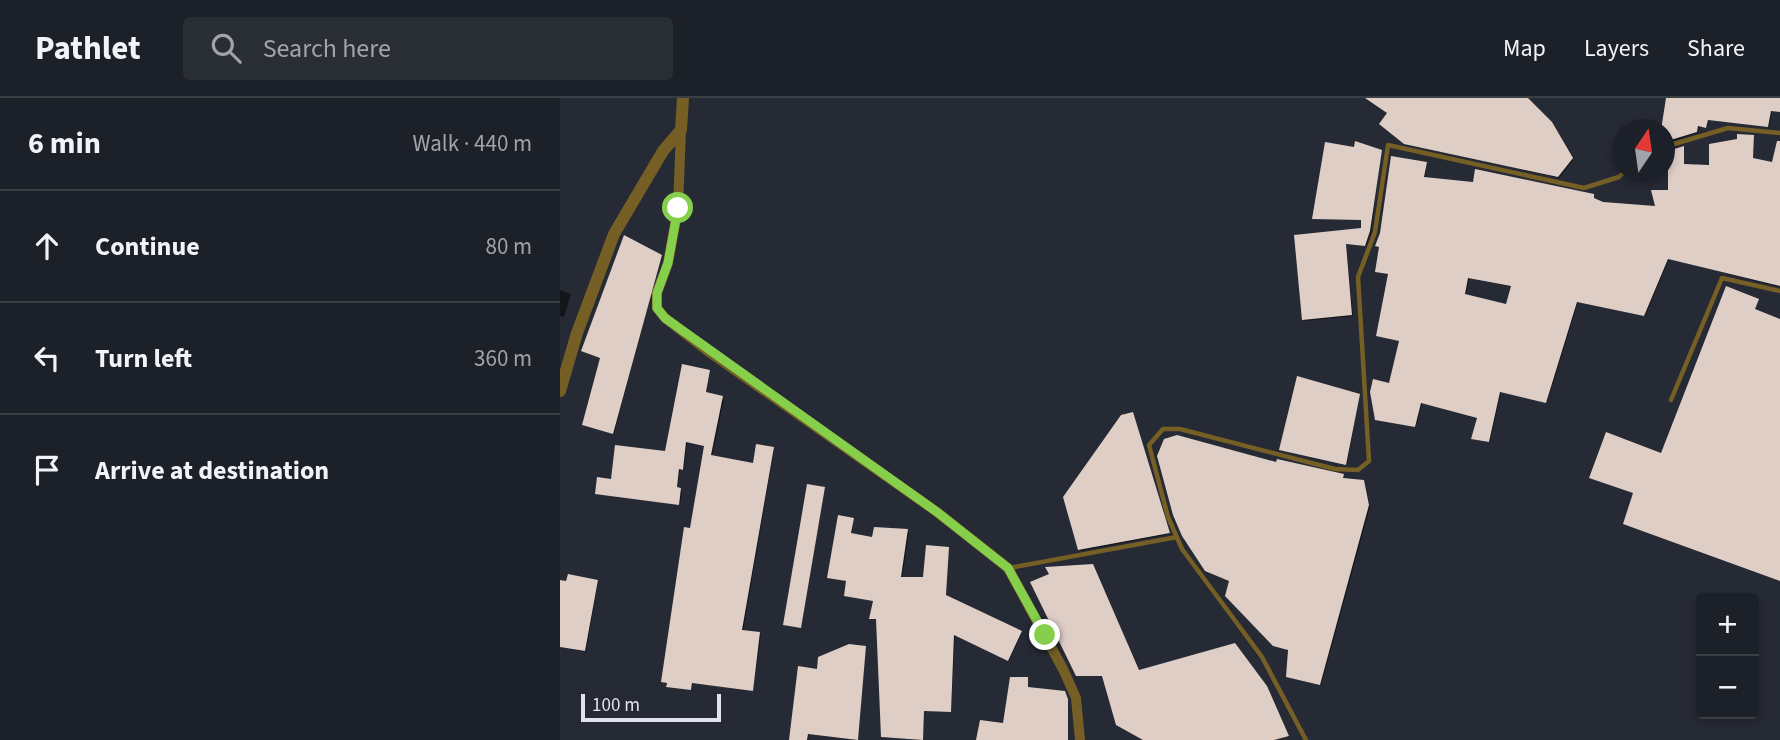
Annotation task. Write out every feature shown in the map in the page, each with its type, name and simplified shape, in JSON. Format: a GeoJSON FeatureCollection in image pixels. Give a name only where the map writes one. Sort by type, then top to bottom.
{"type":"FeatureCollection","features":[{"type":"Feature","properties":{"kind":"street"},"geometry":{"type":"LineString","coordinates":[[683,98],[678,208],[668,263],[657,293],[657,308],[665,318],[709,352],[937,512],[1008,568],[1063,668],[1076,698],[1080,740]]}},
{"type":"Feature","properties":{"kind":"street"},"geometry":{"type":"LineString","coordinates":[[560,391],[577,333],[614,234],[663,152],[681,130]]}},
{"type":"Feature","properties":{"kind":"lane"},"geometry":{"type":"LineString","coordinates":[[1675,144],[1728,128],[1780,133]]}},
{"type":"Feature","properties":{"kind":"lane"},"geometry":{"type":"LineString","coordinates":[[1306,740],[1262,657],[1197,572],[1177,537],[1168,517],[1149,445],[1163,429],[1180,429],[1335,469],[1357,470],[1369,461],[1358,277],[1375,232],[1388,145],[1584,188],[1612,179]]}},
{"type":"Feature","properties":{"kind":"lane"},"geometry":{"type":"LineString","coordinates":[[1671,400],[1722,278],[1780,291]]}},
{"type":"Feature","properties":{"kind":"lane"},"geometry":{"type":"LineString","coordinates":[[1008,568],[1177,537]]}},
{"type":"Feature","properties":{"kind":"building"},"geometry":{"type":"Polygon","coordinates":[[[1365,98],[1528,98],[1552,122],[1573,158],[1558,177],[1404,144],[1379,124],[1387,113],[1365,98]]]}},
{"type":"Feature","properties":{"kind":"building"},"geometry":{"type":"Polygon","coordinates":[[[1666,98],[1780,98],[1780,112],[1771,111],[1768,127],[1708,120],[1706,128],[1698,126],[1697,132],[1675,139],[1675,119],[1663,119],[1666,98]]]}},
{"type":"Feature","properties":{"kind":"building"},"geometry":{"type":"Polygon","coordinates":[[[1737,134],[1754,135],[1753,158],[1772,162],[1777,141],[1780,141],[1780,286],[1668,259],[1644,316],[1577,302],[1546,403],[1500,392],[1489,442],[1471,439],[1477,418],[1421,403],[1415,427],[1375,420],[1370,392],[1373,379],[1389,383],[1399,341],[1376,336],[1388,274],[1375,272],[1379,247],[1375,246],[1380,233],[1391,156],[1427,162],[1424,177],[1473,182],[1475,169],[1594,194],[1594,198],[1603,202],[1655,206],[1651,190],[1668,190],[1668,182],[1675,182],[1675,149],[1684,146],[1684,164],[1709,165],[1709,144],[1737,139],[1737,134]],[[1468,278],[1465,294],[1506,304],[1511,286],[1468,278]]]}},
{"type":"Feature","properties":{"kind":"building"},"geometry":{"type":"Polygon","coordinates":[[[1355,141],[1382,150],[1370,231],[1365,246],[1346,244],[1352,315],[1302,320],[1294,235],[1361,228],[1361,220],[1312,219],[1325,142],[1354,147],[1355,141]]]}},
{"type":"Feature","properties":{"kind":"building"},"geometry":{"type":"Polygon","coordinates":[[[624,235],[662,255],[613,434],[582,425],[600,358],[581,351],[624,235]]]}},
{"type":"Feature","properties":{"kind":"building"},"geometry":{"type":"Polygon","coordinates":[[[1726,286],[1759,299],[1755,309],[1780,319],[1780,581],[1623,524],[1633,493],[1589,478],[1606,432],[1661,453],[1726,286]]]}},
{"type":"Feature","properties":{"kind":"building"},"geometry":{"type":"Polygon","coordinates":[[[682,364],[710,370],[706,392],[723,396],[711,455],[753,463],[756,444],[774,447],[742,630],[760,632],[753,691],[692,683],[691,690],[666,687],[667,683],[661,682],[684,527],[690,528],[704,446],[686,442],[683,470],[679,469],[677,487],[681,488],[679,505],[595,494],[597,477],[611,479],[615,445],[665,451],[682,364]]]}},
{"type":"Feature","properties":{"kind":"building"},"geometry":{"type":"Polygon","coordinates":[[[1297,376],[1360,394],[1346,465],[1279,450],[1297,376]]]}},
{"type":"Feature","properties":{"kind":"building"},"geometry":{"type":"Polygon","coordinates":[[[1133,412],[1170,533],[1078,550],[1063,497],[1121,415],[1133,412]]]}},
{"type":"Feature","properties":{"kind":"building"},"geometry":{"type":"Polygon","coordinates":[[[1177,435],[1276,462],[1277,459],[1344,474],[1343,478],[1364,480],[1369,505],[1320,685],[1286,677],[1288,650],[1273,646],[1225,596],[1229,581],[1205,571],[1182,536],[1173,515],[1157,456],[1164,439],[1177,435]]]}},
{"type":"Feature","properties":{"kind":"building"},"geometry":{"type":"Polygon","coordinates":[[[807,484],[825,487],[801,628],[783,625],[807,484]]]}},
{"type":"Feature","properties":{"kind":"building"},"geometry":{"type":"Polygon","coordinates":[[[838,515],[854,518],[851,533],[872,537],[874,527],[908,529],[901,577],[923,577],[926,545],[949,547],[946,595],[1022,631],[1008,661],[954,635],[951,712],[924,711],[923,740],[881,737],[876,619],[869,619],[873,601],[844,596],[846,581],[827,578],[838,515]]]}},
{"type":"Feature","properties":{"kind":"building"},"geometry":{"type":"Polygon","coordinates":[[[1093,564],[1139,670],[1235,643],[1267,686],[1289,736],[1274,740],[1143,740],[1116,725],[1102,676],[1076,676],[1030,582],[1049,574],[1045,567],[1093,564]]]}},
{"type":"Feature","properties":{"kind":"building"},"geometry":{"type":"Polygon","coordinates":[[[568,574],[598,580],[585,651],[560,647],[560,580],[566,581],[568,574]]]}},
{"type":"Feature","properties":{"kind":"building"},"geometry":{"type":"Polygon","coordinates":[[[849,644],[866,646],[858,740],[808,734],[807,740],[789,740],[798,666],[817,669],[818,657],[849,644]]]}},
{"type":"Feature","properties":{"kind":"building"},"geometry":{"type":"Polygon","coordinates":[[[1010,677],[1028,677],[1028,687],[1065,691],[1068,699],[1068,740],[976,740],[980,720],[1003,723],[1010,677]]]}},
{"type":"Feature","properties":{"kind":"route"},"geometry":{"type":"LineString","coordinates":[[678,208],[668,263],[657,293],[657,308],[665,318],[709,352],[937,512],[1008,568],[1045,635]]}}]}
